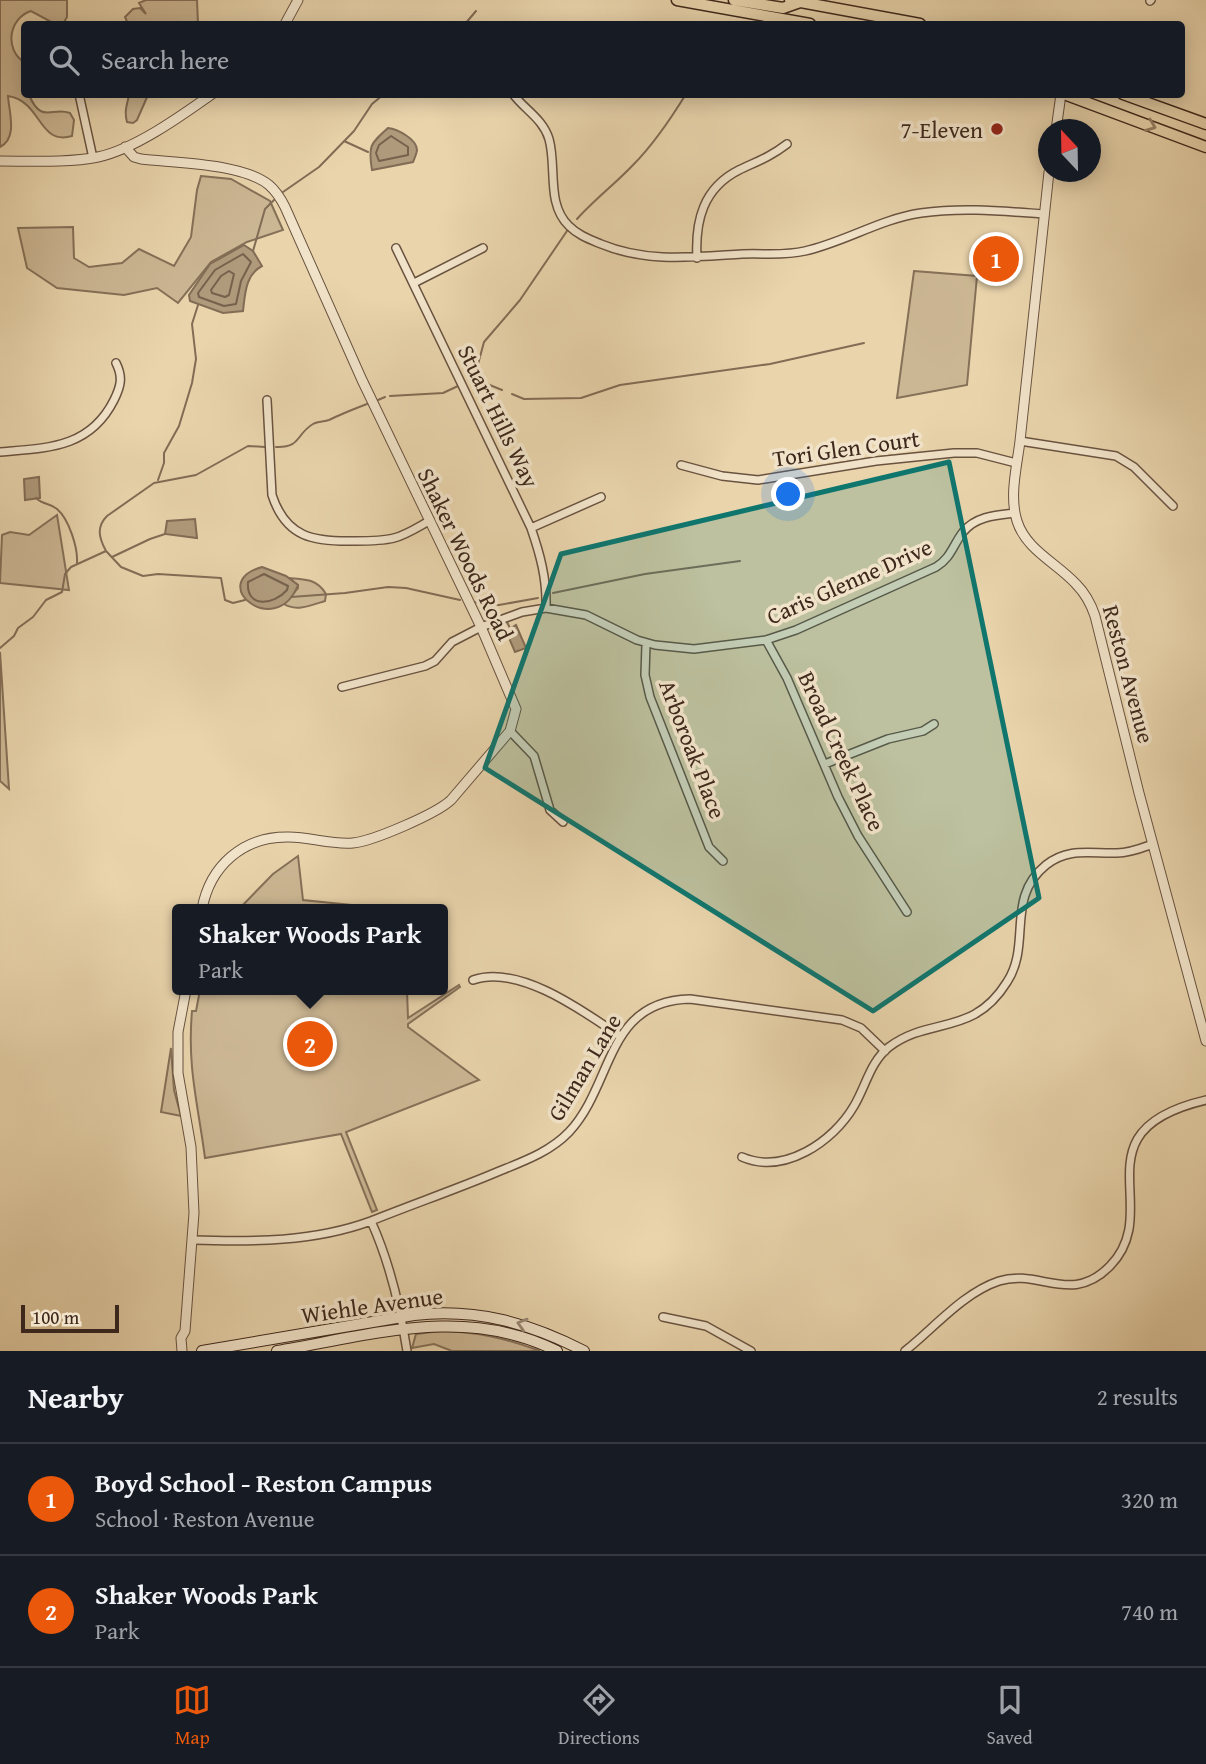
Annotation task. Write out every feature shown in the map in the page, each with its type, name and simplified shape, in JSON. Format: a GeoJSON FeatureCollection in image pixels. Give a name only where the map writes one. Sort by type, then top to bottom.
{"type":"FeatureCollection","features":[{"type":"Feature","properties":{"kind":"highway"},"geometry":{"type":"LineString","coordinates":[[677,0],[793,21]]}},
{"type":"Feature","properties":{"kind":"highway"},"geometry":{"type":"LineString","coordinates":[[734,0],[783,8],[795,1],[905,21]]}},
{"type":"Feature","properties":{"kind":"highway"},"geometry":{"type":"LineString","coordinates":[[824,0],[841,8]]}},
{"type":"Feature","properties":{"kind":"highway"},"geometry":{"type":"LineString","coordinates":[[1073,98],[1206,147]]}},
{"type":"Feature","properties":{"kind":"highway"},"geometry":{"type":"LineString","coordinates":[[1135,98],[1206,124]]}},
{"type":"Feature","properties":{"kind":"main road","name":"Wiehle Avenue"},"geometry":{"type":"LineString","coordinates":[[202,1351],[402,1317],[459,1313],[498,1318],[544,1331],[584,1351]]}},
{"type":"Feature","properties":{"kind":"main road","name":"Wiehle Avenue"},"geometry":{"type":"LineString","coordinates":[[277,1351],[434,1326],[474,1326],[513,1333],[557,1351]]}},
{"type":"Feature","properties":{"kind":"street"},"geometry":{"type":"LineString","coordinates":[[287,21],[298,0]]}},
{"type":"Feature","properties":{"kind":"street"},"geometry":{"type":"LineString","coordinates":[[80,98],[93,158]]}},
{"type":"Feature","properties":{"kind":"street"},"geometry":{"type":"LineString","coordinates":[[0,161],[93,158],[125,147],[205,98]]}},
{"type":"Feature","properties":{"kind":"street"},"geometry":{"type":"LineString","coordinates":[[517,98],[541,123],[549,138],[555,202],[567,224],[584,237],[619,252],[650,257],[697,258],[745,254],[777,256],[807,250],[895,218],[932,212],[953,209],[1043,214]]}},
{"type":"Feature","properties":{"kind":"street"},"geometry":{"type":"LineString","coordinates":[[1058,119],[1061,98]]}},
{"type":"Feature","properties":{"kind":"street"},"geometry":{"type":"LineString","coordinates":[[697,258],[696,235],[707,198],[726,177],[770,157],[787,144]]}},
{"type":"Feature","properties":{"kind":"street","name":"Shaker Woods Road"},"geometry":{"type":"LineString","coordinates":[[125,147],[137,158],[196,164],[239,173],[262,181],[274,190],[285,207],[362,380],[481,627],[516,709],[510,731]]}},
{"type":"Feature","properties":{"kind":"street","name":"Reston Avenue"},"geometry":{"type":"LineString","coordinates":[[1048,182],[1016,463],[1015,513],[1027,539],[1077,585],[1091,605],[1206,1041]]}},
{"type":"Feature","properties":{"kind":"street","name":"Stuart Hills Way"},"geometry":{"type":"LineString","coordinates":[[396,248],[531,528],[542,561],[547,593],[546,608]]}},
{"type":"Feature","properties":{"kind":"street"},"geometry":{"type":"LineString","coordinates":[[414,283],[483,248]]}},
{"type":"Feature","properties":{"kind":"street"},"geometry":{"type":"LineString","coordinates":[[0,452],[51,448],[69,443],[86,433],[100,421],[119,389],[121,374],[116,363]]}},
{"type":"Feature","properties":{"kind":"street"},"geometry":{"type":"LineString","coordinates":[[267,400],[272,495],[276,507],[291,527],[314,540],[353,541],[394,538],[429,521]]}},
{"type":"Feature","properties":{"kind":"street"},"geometry":{"type":"LineString","coordinates":[[1020,441],[1116,456],[1134,467],[1173,506]]}},
{"type":"Feature","properties":{"kind":"street","name":"Tori Glen Court"},"geometry":{"type":"LineString","coordinates":[[681,465],[722,476],[758,480],[876,461],[954,453],[977,453],[1016,463]]}},
{"type":"Feature","properties":{"kind":"street"},"geometry":{"type":"LineString","coordinates":[[531,528],[601,497]]}},
{"type":"Feature","properties":{"kind":"street","name":"Caris Glenne Drive"},"geometry":{"type":"LineString","coordinates":[[342,687],[425,666],[435,661],[452,642],[481,627],[514,614],[546,608],[586,615],[646,643],[694,649],[766,640],[796,630],[936,567],[951,554],[964,532],[975,522],[991,516],[1015,513]]}},
{"type":"Feature","properties":{"kind":"street","name":"Broad Creek Place"},"geometry":{"type":"LineString","coordinates":[[766,640],[787,678],[838,797],[858,836],[907,912]]}},
{"type":"Feature","properties":{"kind":"street","name":"Arboroak Place"},"geometry":{"type":"LineString","coordinates":[[646,643],[645,675],[650,697],[709,847],[723,861]]}},
{"type":"Feature","properties":{"kind":"street"},"geometry":{"type":"LineString","coordinates":[[825,764],[888,739],[923,731],[934,724]]}},
{"type":"Feature","properties":{"kind":"street"},"geometry":{"type":"LineString","coordinates":[[203,904],[218,869],[233,854],[253,843],[289,837],[354,843],[440,810],[510,731],[534,756],[550,810],[563,822]]}},
{"type":"Feature","properties":{"kind":"street"},"geometry":{"type":"LineString","coordinates":[[742,1157],[758,1162],[777,1161],[800,1154],[824,1140],[853,1108],[873,1066],[885,1051],[908,1036],[974,1016],[999,994],[1016,964],[1022,901],[1033,878],[1046,865],[1059,857],[1079,851],[1127,853],[1153,844]]}},
{"type":"Feature","properties":{"kind":"street"},"geometry":{"type":"LineString","coordinates":[[473,980],[495,976],[541,989],[620,1036]]}},
{"type":"Feature","properties":{"kind":"street"},"geometry":{"type":"LineString","coordinates":[[184,1351],[181,1338],[185,1331],[193,1240],[192,1156],[180,1093],[178,1063],[179,1025],[185,995]]}},
{"type":"Feature","properties":{"kind":"street","name":"Gilman Lane"},"geometry":{"type":"LineString","coordinates":[[193,1240],[277,1241],[345,1230],[536,1156],[561,1140],[586,1108],[620,1036],[648,1009],[667,1001],[690,999],[842,1020],[861,1028],[885,1051]]}},
{"type":"Feature","properties":{"kind":"street"},"geometry":{"type":"LineString","coordinates":[[905,1351],[983,1287],[1013,1279],[1073,1285],[1100,1275],[1116,1259],[1127,1234],[1129,1176],[1137,1140],[1147,1126],[1173,1110],[1206,1100]]}},
{"type":"Feature","properties":{"kind":"street"},"geometry":{"type":"LineString","coordinates":[[371,1222],[391,1273],[407,1351]]}},
{"type":"Feature","properties":{"kind":"street"},"geometry":{"type":"LineString","coordinates":[[663,1317],[706,1326],[751,1351]]}},
{"type":"Feature","properties":{"kind":"highlighted area"},"geometry":{"type":"Polygon","coordinates":[[[949,462],[1039,898],[873,1011],[485,768],[561,554],[949,462]]]}},
{"type":"Feature","properties":{"kind":"shaded area"},"geometry":{"type":"Polygon","coordinates":[[[0,0],[67,0],[65,21],[49,21],[31,11],[18,20],[12,34],[12,42],[21,59],[21,98],[31,98],[43,112],[70,113],[74,120],[72,136],[52,135],[28,106],[8,96],[11,131],[6,143],[0,147],[0,0]]]}},
{"type":"Feature","properties":{"kind":"shaded area"},"geometry":{"type":"Polygon","coordinates":[[[146,0],[197,0],[198,21],[127,21],[125,17],[133,9],[140,8],[146,14],[139,3],[146,0]]]}},
{"type":"Feature","properties":{"kind":"shaded area"},"geometry":{"type":"Polygon","coordinates":[[[128,98],[147,98],[133,123],[127,122],[128,98]]]}},
{"type":"Feature","properties":{"kind":"shaded area"},"geometry":{"type":"Polygon","coordinates":[[[201,176],[231,179],[270,201],[283,230],[247,242],[211,262],[178,303],[157,288],[124,295],[57,288],[27,268],[18,228],[73,227],[74,258],[89,267],[122,263],[139,249],[174,266],[191,237],[201,176]]]}},
{"type":"Feature","properties":{"kind":"shaded area"},"geometry":{"type":"Polygon","coordinates":[[[914,271],[977,276],[967,385],[897,398],[914,271]]]}},
{"type":"Feature","properties":{"kind":"shaded area"},"geometry":{"type":"Polygon","coordinates":[[[57,515],[69,590],[0,583],[2,535],[10,532],[29,535],[57,515]]]}},
{"type":"Feature","properties":{"kind":"shaded area"},"geometry":{"type":"Polygon","coordinates":[[[289,578],[315,583],[326,594],[325,601],[299,608],[284,604],[298,588],[289,578]]]}},
{"type":"Feature","properties":{"kind":"shaded area"},"geometry":{"type":"Polygon","coordinates":[[[0,652],[9,789],[0,781],[0,652]]]}},
{"type":"Feature","properties":{"kind":"shaded area"},"geometry":{"type":"Polygon","coordinates":[[[298,856],[303,900],[342,904],[244,904],[273,874],[298,856]]]}},
{"type":"Feature","properties":{"kind":"shaded area"},"geometry":{"type":"Polygon","coordinates":[[[459,985],[460,987],[408,1024],[408,1027],[479,1080],[346,1132],[377,1210],[372,1212],[341,1134],[205,1158],[191,1050],[192,1011],[196,1011],[199,995],[407,995],[408,1018],[444,995],[448,995],[448,992],[459,985]]]}},
{"type":"Feature","properties":{"kind":"shaded area"},"geometry":{"type":"Polygon","coordinates":[[[171,1048],[174,1090],[181,1116],[161,1112],[171,1048]]]}},
{"type":"Feature","properties":{"kind":"shaded area"},"geometry":{"type":"Polygon","coordinates":[[[441,1331],[491,1336],[540,1351],[452,1351],[434,1344],[412,1348],[416,1334],[441,1331]]]}},
{"type":"Feature","properties":{"kind":"water"},"geometry":{"type":"Polygon","coordinates":[[[388,128],[401,132],[414,142],[417,150],[415,158],[413,162],[372,170],[372,146],[388,128]]]}},
{"type":"Feature","properties":{"kind":"water"},"geometry":{"type":"Polygon","coordinates":[[[244,245],[253,251],[262,266],[249,280],[243,311],[223,313],[190,301],[189,295],[210,264],[244,245]]]}},
{"type":"Feature","properties":{"kind":"water"},"geometry":{"type":"Polygon","coordinates":[[[39,477],[40,498],[25,500],[24,479],[39,477]]]}},
{"type":"Feature","properties":{"kind":"water"},"geometry":{"type":"Polygon","coordinates":[[[195,519],[197,538],[165,534],[167,521],[195,519]]]}},
{"type":"Feature","properties":{"kind":"water"},"geometry":{"type":"Polygon","coordinates":[[[262,567],[286,576],[298,585],[288,601],[275,608],[262,608],[250,603],[243,594],[240,584],[246,575],[262,567]]]}},
{"type":"Feature","properties":{"kind":"water"},"geometry":{"type":"Polygon","coordinates":[[[516,625],[526,648],[515,652],[506,631],[516,625]]]}},
{"type":"Feature","properties":{"kind":"waterway"},"geometry":{"type":"LineString","coordinates":[[468,21],[476,11]]}},
{"type":"Feature","properties":{"kind":"waterway"},"geometry":{"type":"LineString","coordinates":[[283,192],[319,167],[354,131],[379,98]]}},
{"type":"Feature","properties":{"kind":"waterway"},"geometry":{"type":"LineString","coordinates":[[577,219],[648,149],[683,98]]}},
{"type":"Feature","properties":{"kind":"waterway"},"geometry":{"type":"LineString","coordinates":[[344,141],[368,152]]}},
{"type":"Feature","properties":{"kind":"waterway"},"geometry":{"type":"LineString","coordinates":[[253,251],[265,209],[274,200]]}},
{"type":"Feature","properties":{"kind":"waterway"},"geometry":{"type":"LineString","coordinates":[[474,379],[484,342],[520,300],[569,228]]}},
{"type":"Feature","properties":{"kind":"waterway"},"geometry":{"type":"LineString","coordinates":[[158,480],[164,463],[164,453],[179,426],[192,383],[196,359],[192,324],[198,305]]}},
{"type":"Feature","properties":{"kind":"waterway"},"geometry":{"type":"LineString","coordinates":[[512,394],[524,399],[581,398],[620,385],[770,364],[864,343]]}},
{"type":"Feature","properties":{"kind":"waterway"},"geometry":{"type":"LineString","coordinates":[[475,379],[502,390]]}},
{"type":"Feature","properties":{"kind":"waterway"},"geometry":{"type":"LineString","coordinates":[[390,396],[443,393],[458,386]]}},
{"type":"Feature","properties":{"kind":"waterway"},"geometry":{"type":"LineString","coordinates":[[378,400],[385,397]]}},
{"type":"Feature","properties":{"kind":"waterway"},"geometry":{"type":"LineString","coordinates":[[276,447],[294,443],[315,423],[367,404]]}},
{"type":"Feature","properties":{"kind":"waterway"},"geometry":{"type":"LineString","coordinates":[[0,648],[14,636],[18,628],[33,617],[46,600],[62,592],[65,574],[71,567],[106,551],[100,533],[101,524],[107,516],[154,483],[196,475],[248,446],[265,447]]}},
{"type":"Feature","properties":{"kind":"waterway"},"geometry":{"type":"LineString","coordinates":[[36,498],[57,509],[65,520],[74,542],[77,563]]}},
{"type":"Feature","properties":{"kind":"waterway"},"geometry":{"type":"LineString","coordinates":[[112,557],[165,534]]}},
{"type":"Feature","properties":{"kind":"waterway"},"geometry":{"type":"LineString","coordinates":[[106,551],[121,567],[143,576],[158,574],[221,578],[225,600],[233,603],[245,600]]}},
{"type":"Feature","properties":{"kind":"waterway"},"geometry":{"type":"LineString","coordinates":[[553,593],[645,574],[740,561]]}},
{"type":"Feature","properties":{"kind":"waterway"},"geometry":{"type":"LineString","coordinates":[[291,597],[388,587],[406,588],[460,600]]}},
{"type":"Feature","properties":{"kind":"waterway"},"geometry":{"type":"LineString","coordinates":[[487,604],[499,605],[538,598]]}},
{"type":"Feature","properties":{"kind":"waterway"},"geometry":{"type":"LineString","coordinates":[[474,602],[481,603]]}},
{"type":"Feature","properties":{"kind":"waterway"},"geometry":{"type":"LineString","coordinates":[[507,622],[510,628]]}},
{"type":"Feature","properties":{"kind":"place","name":"7-Eleven"},"geometry":{"type":"Point","coordinates":[997,129]}},
{"type":"Feature","properties":{"kind":"place","name":"Boyd School - Reston Campus"},"geometry":{"type":"Point","coordinates":[996,259]}},
{"type":"Feature","properties":{"kind":"place","name":"Shaker Woods Park"},"geometry":{"type":"Point","coordinates":[310,1044]}}]}
